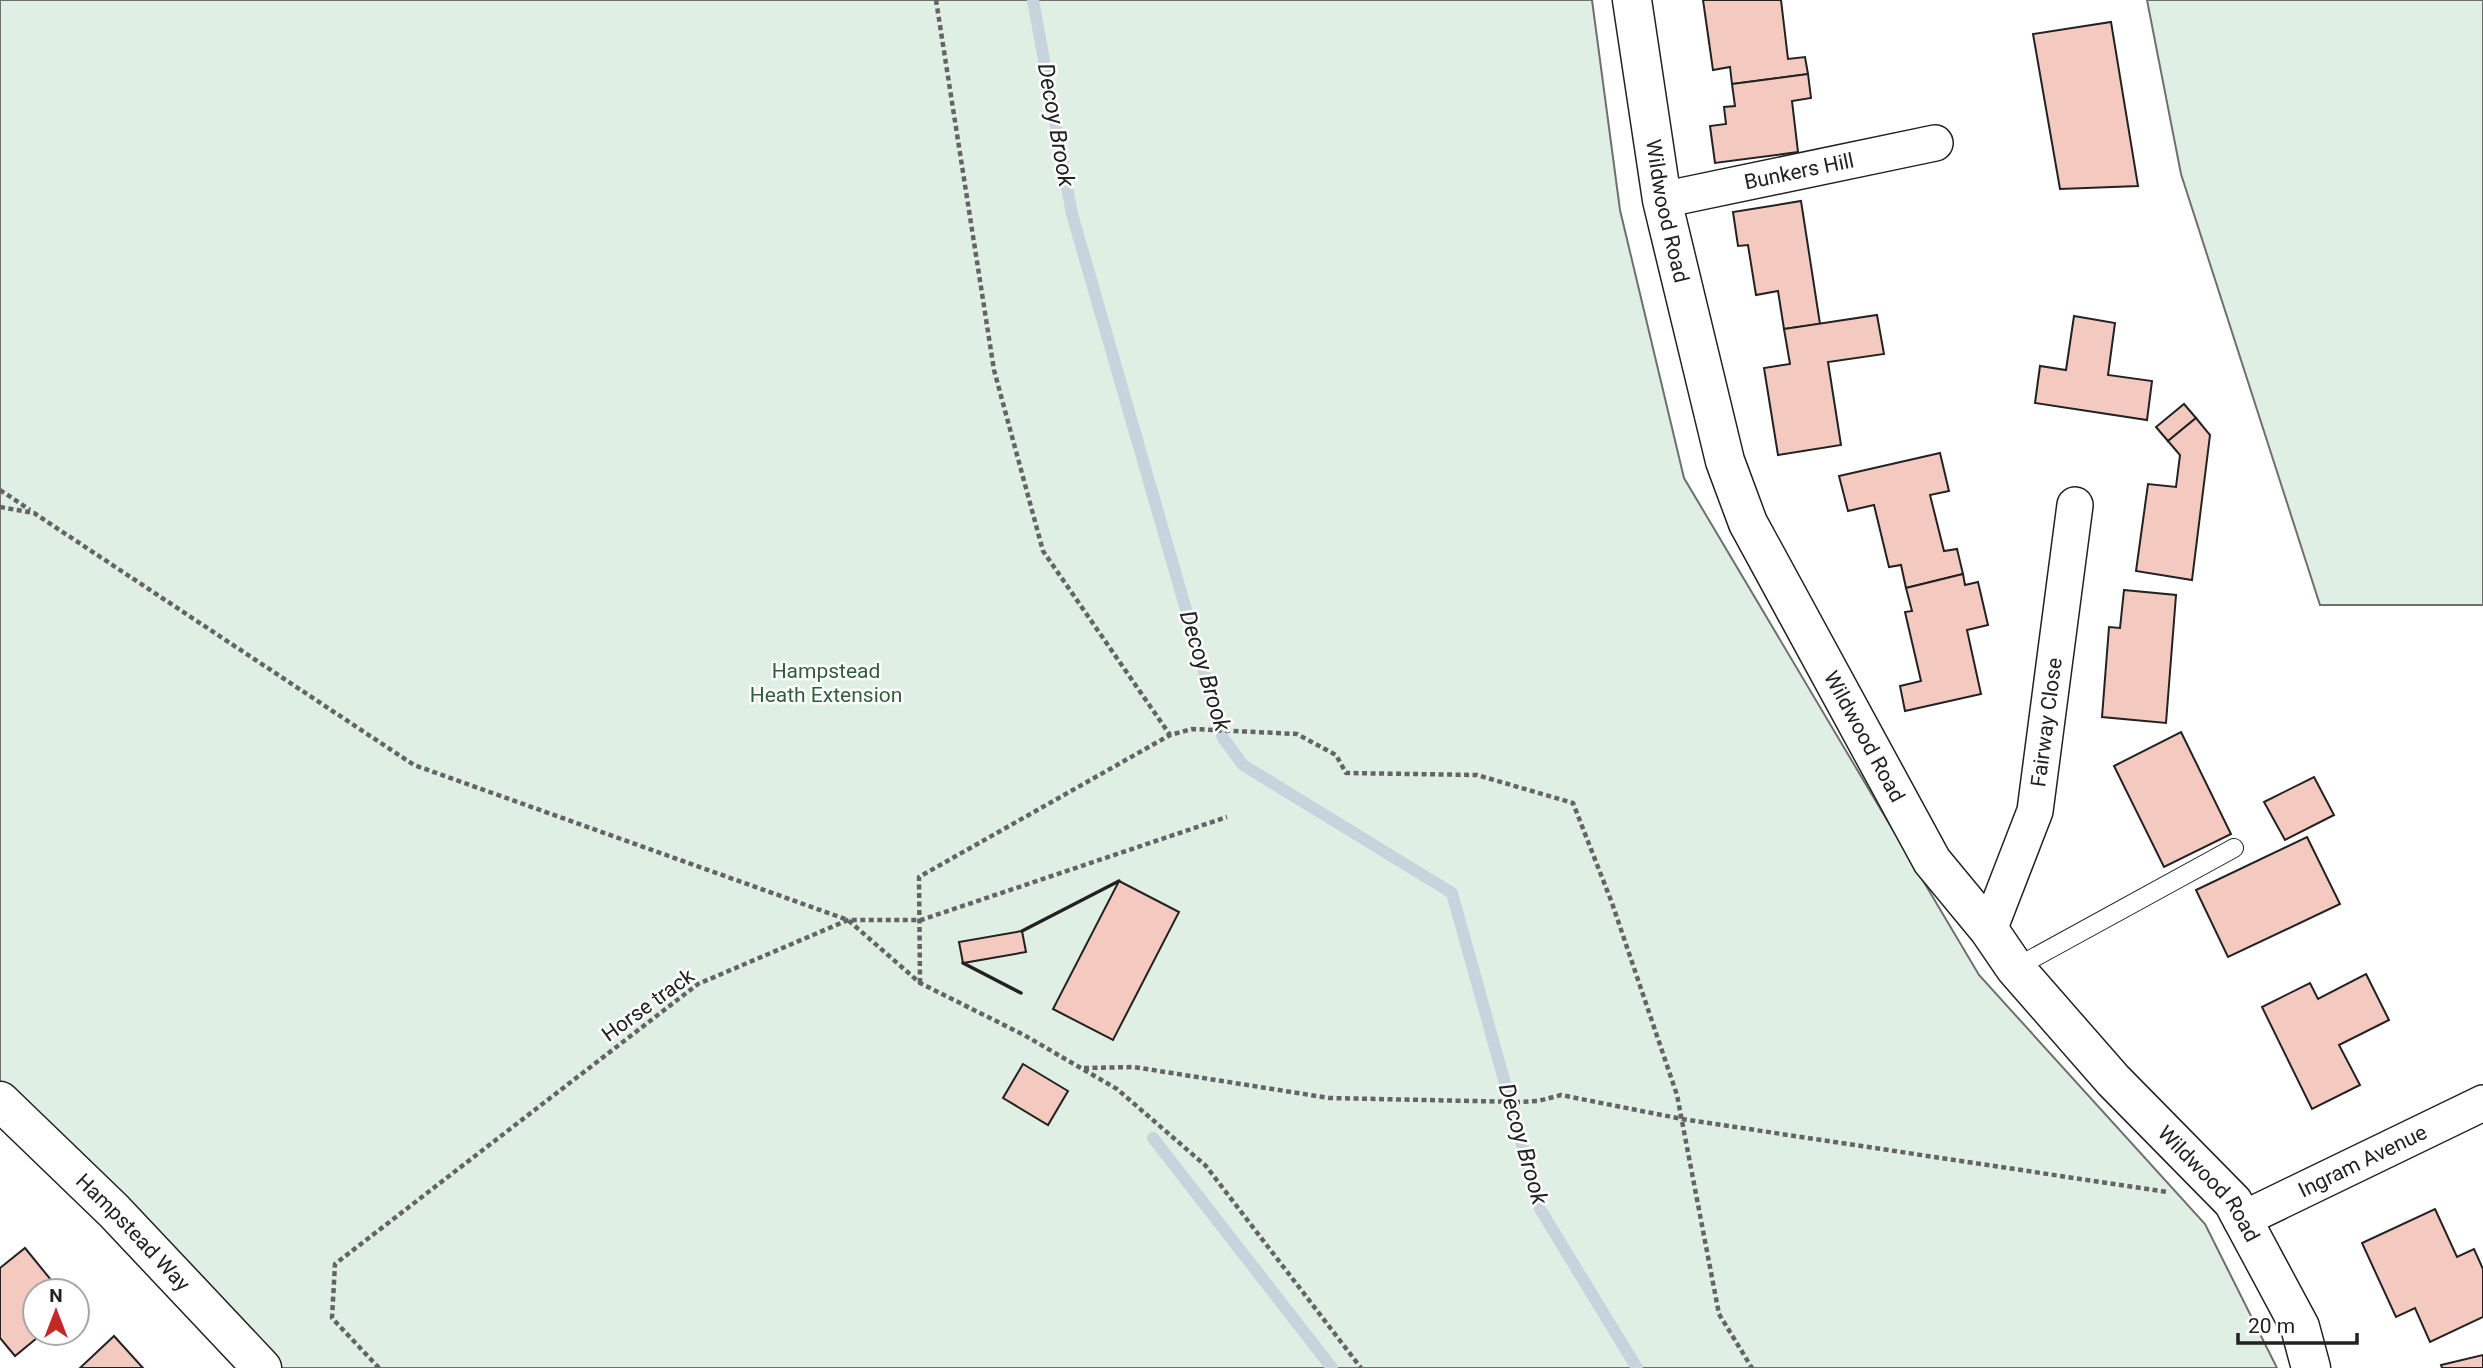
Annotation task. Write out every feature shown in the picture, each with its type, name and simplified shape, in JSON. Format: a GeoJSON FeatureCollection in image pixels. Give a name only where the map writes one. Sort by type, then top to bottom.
{"type":"FeatureCollection","features":[{"type":"Feature","properties":{"kind":"street","name":"Wildwood Road"},"geometry":{"type":"LineString","coordinates":[[1632,0],[1662,200],[1725,461],[1748,523],[1932,861],[1989,930],[2015,968],[2113,1080],[2237,1211],[2300,1326],[2311,1368]]}},
{"type":"Feature","properties":{"kind":"street","name":"Bunkers Hill"},"geometry":{"type":"LineString","coordinates":[[1662,200],[1935,143]]}},
{"type":"Feature","properties":{"kind":"street","name":"Fairway Close"},"geometry":{"type":"LineString","coordinates":[[1989,930],[2035,811],[2075,505]]}},
{"type":"Feature","properties":{"kind":"street","name":"Hampstead Way"},"geometry":{"type":"LineString","coordinates":[[0,1101],[114,1211],[262,1368]]}},
{"type":"Feature","properties":{"kind":"street","name":"Ingram Avenue"},"geometry":{"type":"LineString","coordinates":[[2237,1211],[2483,1103]]}},
{"type":"Feature","properties":{"kind":"lane"},"geometry":{"type":"LineString","coordinates":[[2015,968],[2234,848]]}},
{"type":"Feature","properties":{"kind":"path"},"geometry":{"type":"LineString","coordinates":[[936,0],[994,370],[1043,551],[1170,735]]}},
{"type":"Feature","properties":{"kind":"path"},"geometry":{"type":"LineString","coordinates":[[0,490],[414,765],[848,919],[920,983],[1024,1035],[1118,1089],[1206,1167],[1361,1368]]}},
{"type":"Feature","properties":{"kind":"path"},"geometry":{"type":"LineString","coordinates":[[0,506],[34,513]]}},
{"type":"Feature","properties":{"kind":"path"},"geometry":{"type":"LineString","coordinates":[[920,983],[919,877],[1170,735],[1192,729],[1297,734],[1336,755],[1346,773],[1476,775],[1573,803],[1612,903],[1677,1095],[1719,1314],[1752,1368]]}},
{"type":"Feature","properties":{"kind":"path","name":"Horse track"},"geometry":{"type":"LineString","coordinates":[[379,1368],[370,1366],[332,1318],[335,1264],[698,984],[848,919],[921,920],[1227,817]]}},
{"type":"Feature","properties":{"kind":"path"},"geometry":{"type":"LineString","coordinates":[[1081,1068],[1134,1067],[1329,1098],[1521,1102],[1561,1095],[1682,1119],[2237,1211]]}},
{"type":"Feature","properties":{"kind":"green space","name":"Hampstead Heath Extension"},"geometry":{"type":"Polygon","coordinates":[[[0,0],[1592,0],[1620,210],[1684,478],[1979,975],[2205,1224],[2277,1368],[261,1368],[0,1099],[0,0]]]}},
{"type":"Feature","properties":{"kind":"green space"},"geometry":{"type":"Polygon","coordinates":[[[2147,0],[2483,0],[2483,605],[2320,605],[2181,174],[2147,0]]]}},
{"type":"Feature","properties":{"kind":"building"},"geometry":{"type":"Polygon","coordinates":[[[1703,0],[1781,0],[1788,59],[1805,57],[1808,74],[1732,84],[1730,67],[1713,70],[1703,0]]]}},
{"type":"Feature","properties":{"kind":"building"},"geometry":{"type":"Polygon","coordinates":[[[2111,22],[2138,186],[2060,189],[2033,34],[2111,22]]]}},
{"type":"Feature","properties":{"kind":"building"},"geometry":{"type":"Polygon","coordinates":[[[1808,74],[1811,98],[1792,101],[1798,152],[1715,163],[1710,126],[1726,124],[1724,107],[1735,106],[1732,84],[1808,74]]]}},
{"type":"Feature","properties":{"kind":"building"},"geometry":{"type":"Polygon","coordinates":[[[1801,201],[1820,324],[1784,329],[1778,291],[1756,295],[1748,245],[1738,246],[1733,212],[1801,201]]]}},
{"type":"Feature","properties":{"kind":"building"},"geometry":{"type":"Polygon","coordinates":[[[1877,315],[1884,354],[1828,362],[1841,445],[1778,455],[1764,368],[1790,364],[1784,329],[1877,315]]]}},
{"type":"Feature","properties":{"kind":"building"},"geometry":{"type":"Polygon","coordinates":[[[2074,316],[2115,323],[2108,375],[2152,381],[2147,420],[2035,403],[2040,366],[2066,370],[2074,316]]]}},
{"type":"Feature","properties":{"kind":"building"},"geometry":{"type":"Polygon","coordinates":[[[2184,404],[2196,418],[2168,441],[2156,427],[2184,404]]]}},
{"type":"Feature","properties":{"kind":"building"},"geometry":{"type":"Polygon","coordinates":[[[2196,418],[2210,435],[2192,580],[2136,571],[2148,484],[2176,487],[2180,455],[2168,441],[2196,418]]]}},
{"type":"Feature","properties":{"kind":"building"},"geometry":{"type":"Polygon","coordinates":[[[1940,453],[1949,491],[1930,495],[1944,551],[1957,549],[1963,574],[1906,588],[1901,565],[1889,567],[1874,505],[1848,511],[1839,476],[1940,453]]]}},
{"type":"Feature","properties":{"kind":"building"},"geometry":{"type":"Polygon","coordinates":[[[1963,574],[1965,585],[1978,582],[1988,625],[1967,630],[1981,694],[1905,711],[1900,686],[1921,681],[1905,612],[1912,611],[1906,588],[1963,574]]]}},
{"type":"Feature","properties":{"kind":"building"},"geometry":{"type":"Polygon","coordinates":[[[2124,590],[2176,595],[2166,723],[2102,717],[2109,627],[2120,628],[2124,590]]]}},
{"type":"Feature","properties":{"kind":"building"},"geometry":{"type":"Polygon","coordinates":[[[2181,732],[2231,834],[2164,867],[2114,766],[2181,732]]]}},
{"type":"Feature","properties":{"kind":"building"},"geometry":{"type":"Polygon","coordinates":[[[2314,777],[2334,815],[2285,840],[2264,802],[2314,777]]]}},
{"type":"Feature","properties":{"kind":"building"},"geometry":{"type":"Polygon","coordinates":[[[2307,837],[2340,904],[2228,957],[2196,890],[2307,837]]]}},
{"type":"Feature","properties":{"kind":"building"},"geometry":{"type":"Polygon","coordinates":[[[1119,881],[1179,912],[1113,1040],[1053,1009],[1119,881]]]}},
{"type":"Feature","properties":{"kind":"building"},"geometry":{"type":"Polygon","coordinates":[[[1022,931],[1026,952],[963,963],[959,942],[1022,931]]]}},
{"type":"Feature","properties":{"kind":"building"},"geometry":{"type":"Polygon","coordinates":[[[2366,974],[2389,1020],[2339,1045],[2360,1085],[2312,1109],[2262,1007],[2310,983],[2318,999],[2366,974]]]}},
{"type":"Feature","properties":{"kind":"building"},"geometry":{"type":"Polygon","coordinates":[[[1023,1064],[1068,1091],[1048,1125],[1003,1098],[1023,1064]]]}},
{"type":"Feature","properties":{"kind":"building"},"geometry":{"type":"Polygon","coordinates":[[[2435,1209],[2457,1257],[2474,1249],[2483,1269],[2483,1317],[2430,1342],[2415,1308],[2396,1317],[2362,1243],[2435,1209]]]}},
{"type":"Feature","properties":{"kind":"building"},"geometry":{"type":"Polygon","coordinates":[[[25,1248],[49,1277],[21,1277],[21,1347],[26,1347],[15,1356],[0,1338],[0,1268],[25,1248]]]}},
{"type":"Feature","properties":{"kind":"building"},"geometry":{"type":"Polygon","coordinates":[[[114,1336],[143,1368],[80,1368],[114,1336]]]}},
{"type":"Feature","properties":{"kind":"building"},"geometry":{"type":"Polygon","coordinates":[[[2483,1355],[2483,1368],[2442,1368],[2441,1365],[2483,1355]]]}},
{"type":"Feature","properties":{"kind":"waterway","name":"Decoy Brook"},"geometry":{"type":"LineString","coordinates":[[1033,0],[1072,214],[1223,738],[1243,765],[1452,893],[1540,1209],[1637,1368]]}},
{"type":"Feature","properties":{"kind":"waterway"},"geometry":{"type":"LineString","coordinates":[[1153,1138],[1332,1368]]}},
{"type":"Feature","properties":{"kind":"wall"},"geometry":{"type":"LineString","coordinates":[[1022,931],[1119,881]]}},
{"type":"Feature","properties":{"kind":"wall"},"geometry":{"type":"LineString","coordinates":[[963,963],[1021,993]]}}]}
